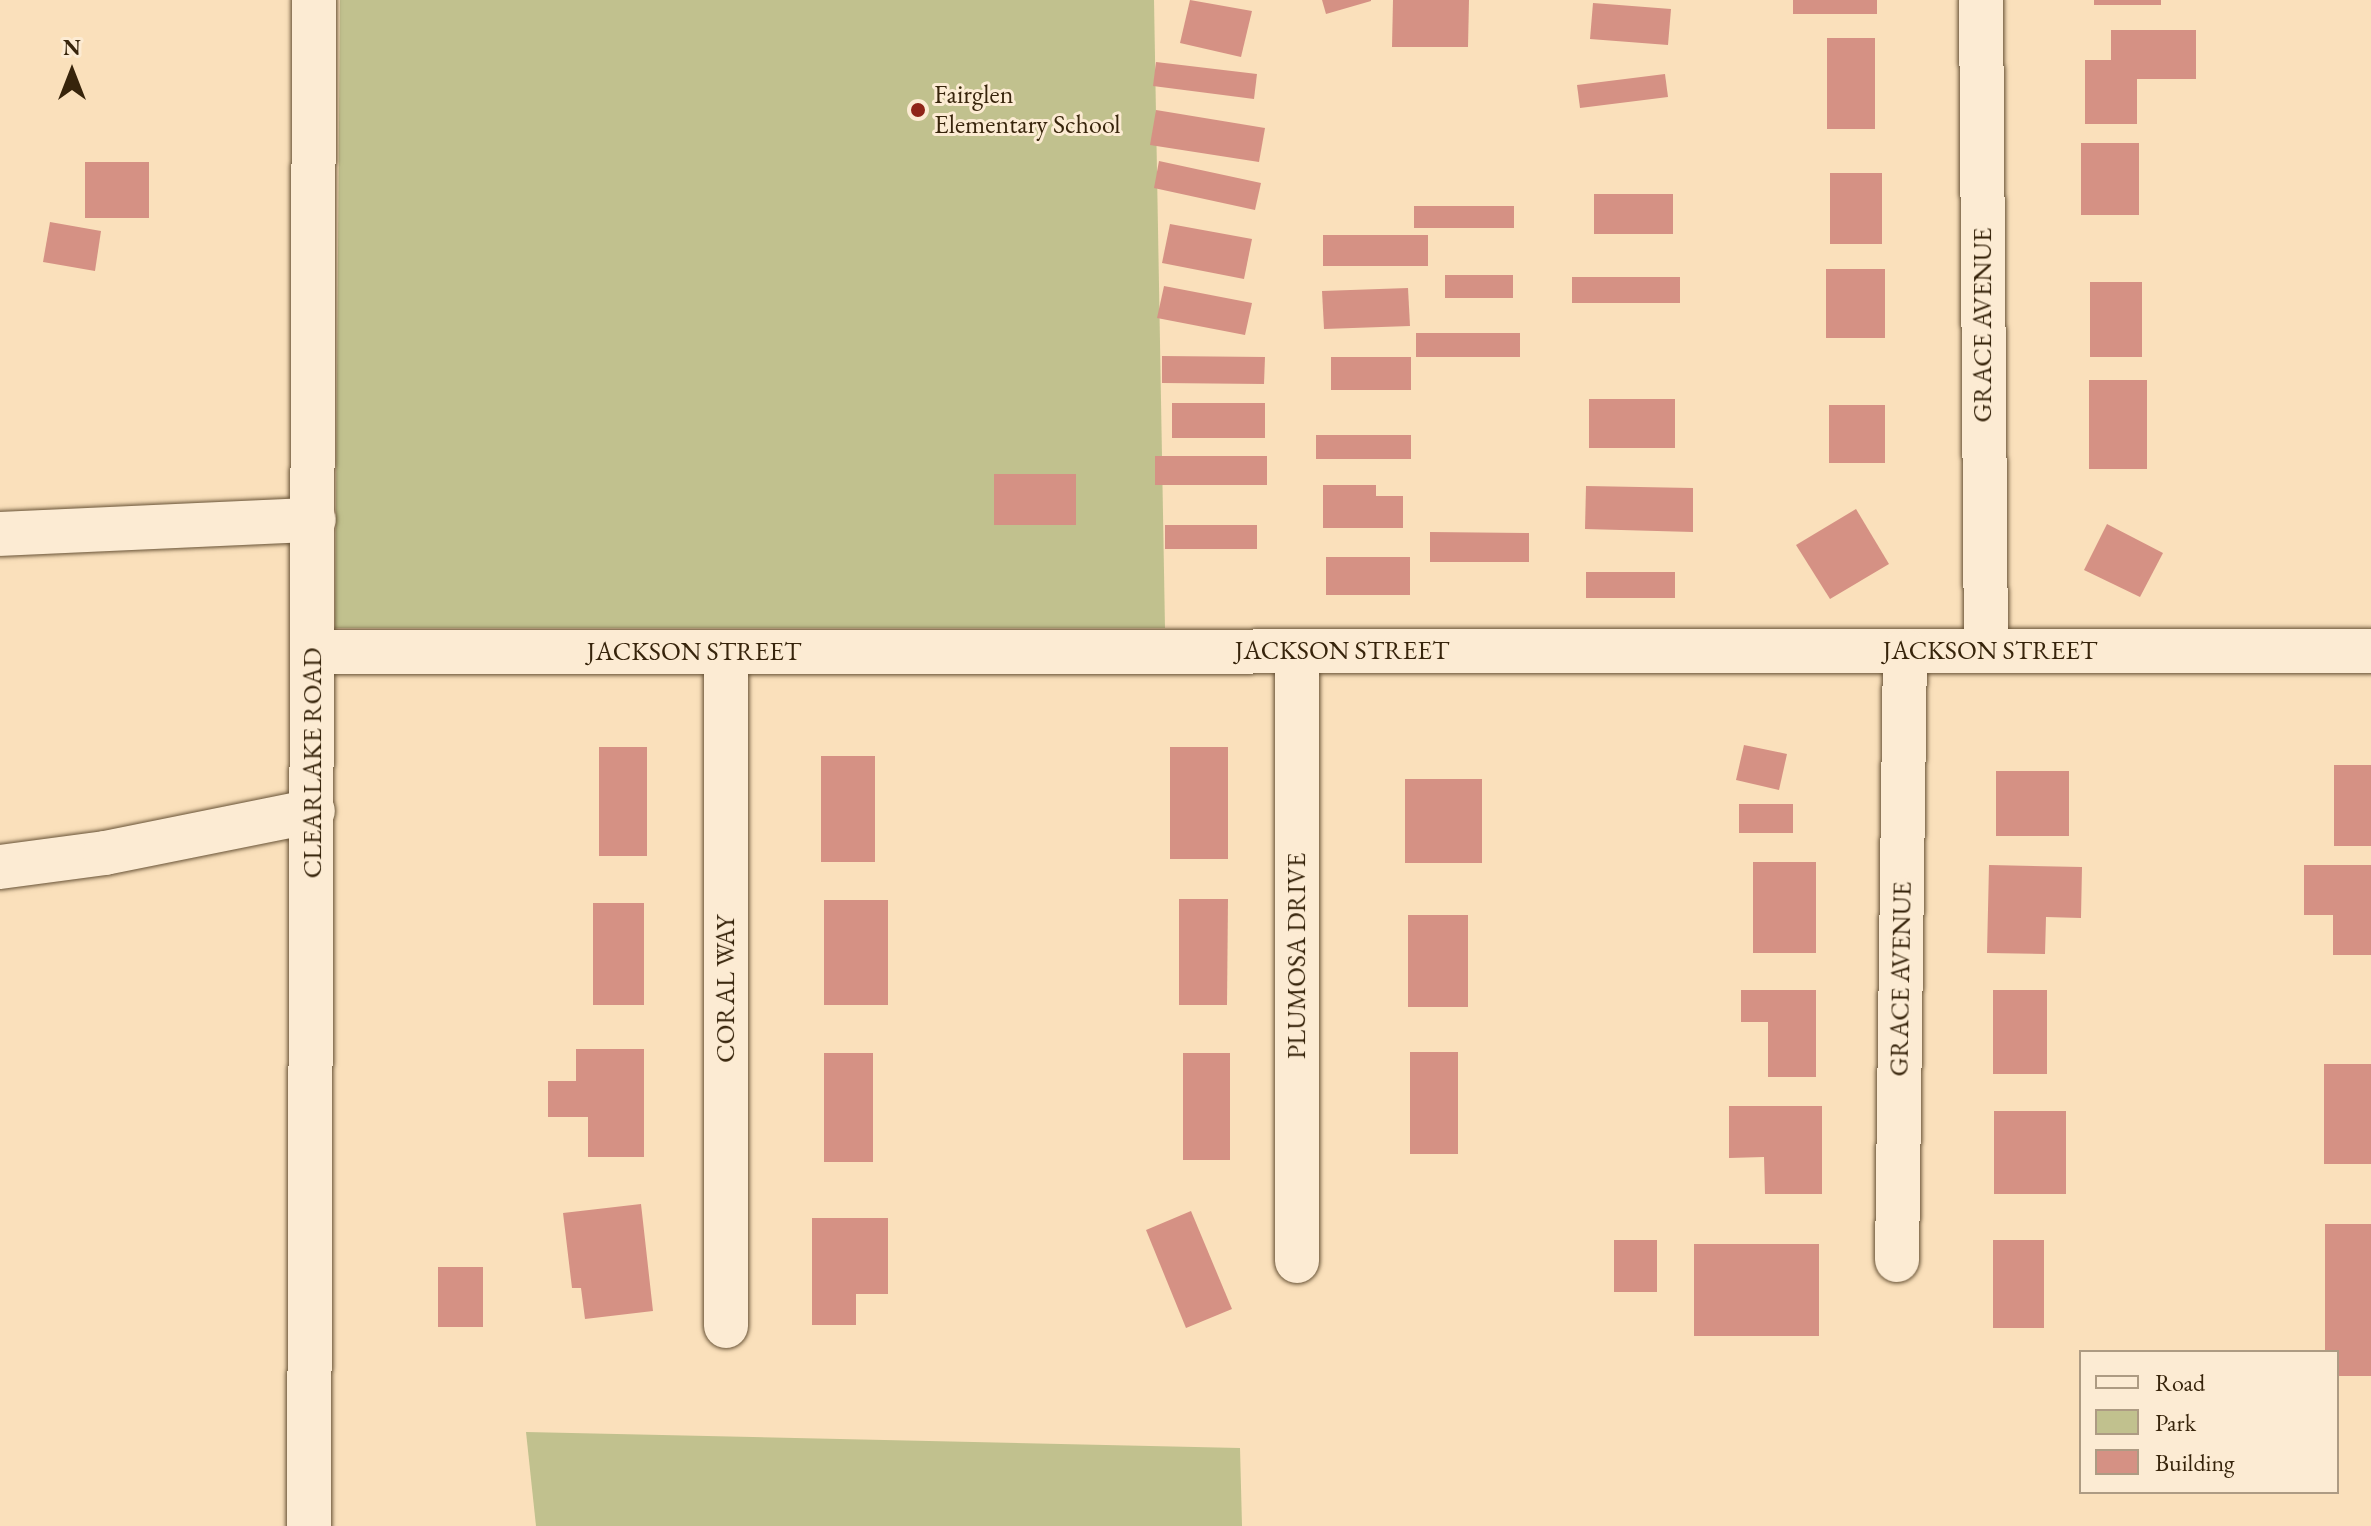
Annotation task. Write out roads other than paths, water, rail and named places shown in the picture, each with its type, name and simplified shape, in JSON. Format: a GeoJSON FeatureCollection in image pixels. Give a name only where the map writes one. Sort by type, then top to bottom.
{"type":"FeatureCollection","features":[{"type":"Feature","properties":{"kind":"street","name":"CLEARLAKE ROAD"},"geometry":{"type":"LineString","coordinates":[[309,1526],[314,0]]}},
{"type":"Feature","properties":{"kind":"street","name":"GRACE AVENUE"},"geometry":{"type":"LineString","coordinates":[[1981,0],[1986,651]]}},
{"type":"Feature","properties":{"kind":"street"},"geometry":{"type":"LineString","coordinates":[[0,534],[314,520]]}},
{"type":"Feature","properties":{"kind":"street","name":"GRACE AVENUE"},"geometry":{"type":"LineString","coordinates":[[1897,1260],[1905,651]]}},
{"type":"Feature","properties":{"kind":"street","name":"JACKSON STREET"},"geometry":{"type":"LineString","coordinates":[[314,652],[2371,651]]}},
{"type":"Feature","properties":{"kind":"street","name":"CORAL WAY"},"geometry":{"type":"LineString","coordinates":[[726,652],[726,1326]]}},
{"type":"Feature","properties":{"kind":"street","name":"PLUMOSA DRIVE"},"geometry":{"type":"LineString","coordinates":[[1297,652],[1297,1261]]}},
{"type":"Feature","properties":{"kind":"street"},"geometry":{"type":"LineString","coordinates":[[0,867],[105,853],[313,811]]}},
{"type":"Feature","properties":{"kind":"place","name":"Fairglen Elementary School"},"geometry":{"type":"Point","coordinates":[918,110]}}]}
